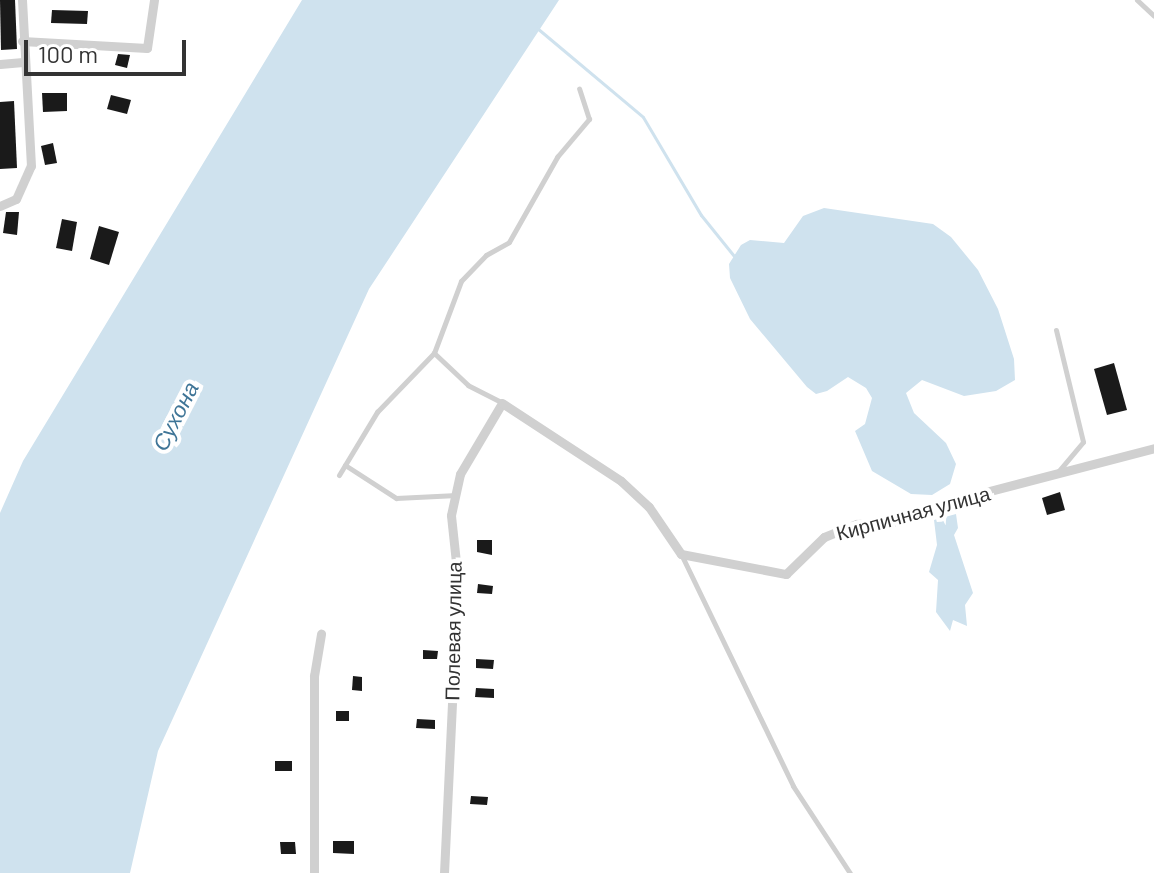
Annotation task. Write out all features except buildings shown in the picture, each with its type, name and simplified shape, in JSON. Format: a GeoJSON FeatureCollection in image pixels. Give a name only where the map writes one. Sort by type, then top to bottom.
{"type":"FeatureCollection","features":[{"type":"Feature","properties":{"kind":"street"},"geometry":{"type":"LineString","coordinates":[[0,206],[16,199],[31,166],[22,0]]}},
{"type":"Feature","properties":{"kind":"street"},"geometry":{"type":"LineString","coordinates":[[22,41],[147,48],[154,0]]}},
{"type":"Feature","properties":{"kind":"street"},"geometry":{"type":"LineString","coordinates":[[0,64],[23,62]]}},
{"type":"Feature","properties":{"kind":"street"},"geometry":{"type":"LineString","coordinates":[[502,403],[621,481],[649,507],[681,554]]}},
{"type":"Feature","properties":{"kind":"street","name":"Полевая улица"},"geometry":{"type":"LineString","coordinates":[[444,873],[458,581],[451,515],[473,447],[502,403]]}},
{"type":"Feature","properties":{"kind":"street","name":"Кирпичная улица"},"geometry":{"type":"LineString","coordinates":[[681,554],[786,574],[824,537],[857,524],[896,521],[932,506],[1154,448]]}},
{"type":"Feature","properties":{"kind":"street"},"geometry":{"type":"LineString","coordinates":[[314,873],[314,676],[321,634]]}},
{"type":"Feature","properties":{"kind":"lane"},"geometry":{"type":"LineString","coordinates":[[1137,0],[1154,16]]}},
{"type":"Feature","properties":{"kind":"lane"},"geometry":{"type":"LineString","coordinates":[[339,475],[377,412],[434,353],[461,281],[486,255],[509,242],[557,157],[589,119],[579,89]]}},
{"type":"Feature","properties":{"kind":"lane"},"geometry":{"type":"LineString","coordinates":[[1056,330],[1083,442],[1058,472]]}},
{"type":"Feature","properties":{"kind":"lane"},"geometry":{"type":"LineString","coordinates":[[434,353],[468,385],[502,403]]}},
{"type":"Feature","properties":{"kind":"lane"},"geometry":{"type":"LineString","coordinates":[[345,465],[396,498],[458,495]]}},
{"type":"Feature","properties":{"kind":"lane"},"geometry":{"type":"LineString","coordinates":[[681,554],[793,786],[850,873]]}},
{"type":"Feature","properties":{"kind":"water","name":"Сухона"},"geometry":{"type":"Polygon","coordinates":[[[302,0],[559,0],[369,289],[158,751],[130,873],[0,873],[0,513],[23,461],[302,0]]]}},
{"type":"Feature","properties":{"kind":"water"},"geometry":{"type":"Polygon","coordinates":[[[824,208],[933,224],[951,237],[978,270],[998,309],[1014,359],[1015,380],[996,391],[964,396],[922,380],[906,393],[914,413],[946,443],[956,464],[950,484],[932,495],[911,494],[872,471],[855,431],[865,424],[872,398],[866,388],[848,377],[827,391],[816,394],[807,387],[750,319],[730,278],[729,264],[741,245],[750,240],[784,243],[803,216],[824,208]]]}},
{"type":"Feature","properties":{"kind":"water"},"geometry":{"type":"Polygon","coordinates":[[[956,514],[958,528],[954,535],[973,593],[965,605],[967,626],[953,620],[950,631],[936,612],[938,580],[929,572],[937,545],[934,520],[956,514]]]}},
{"type":"Feature","properties":{"kind":"waterway"},"geometry":{"type":"LineString","coordinates":[[537,28],[643,117],[701,215],[734,256]]}}]}
